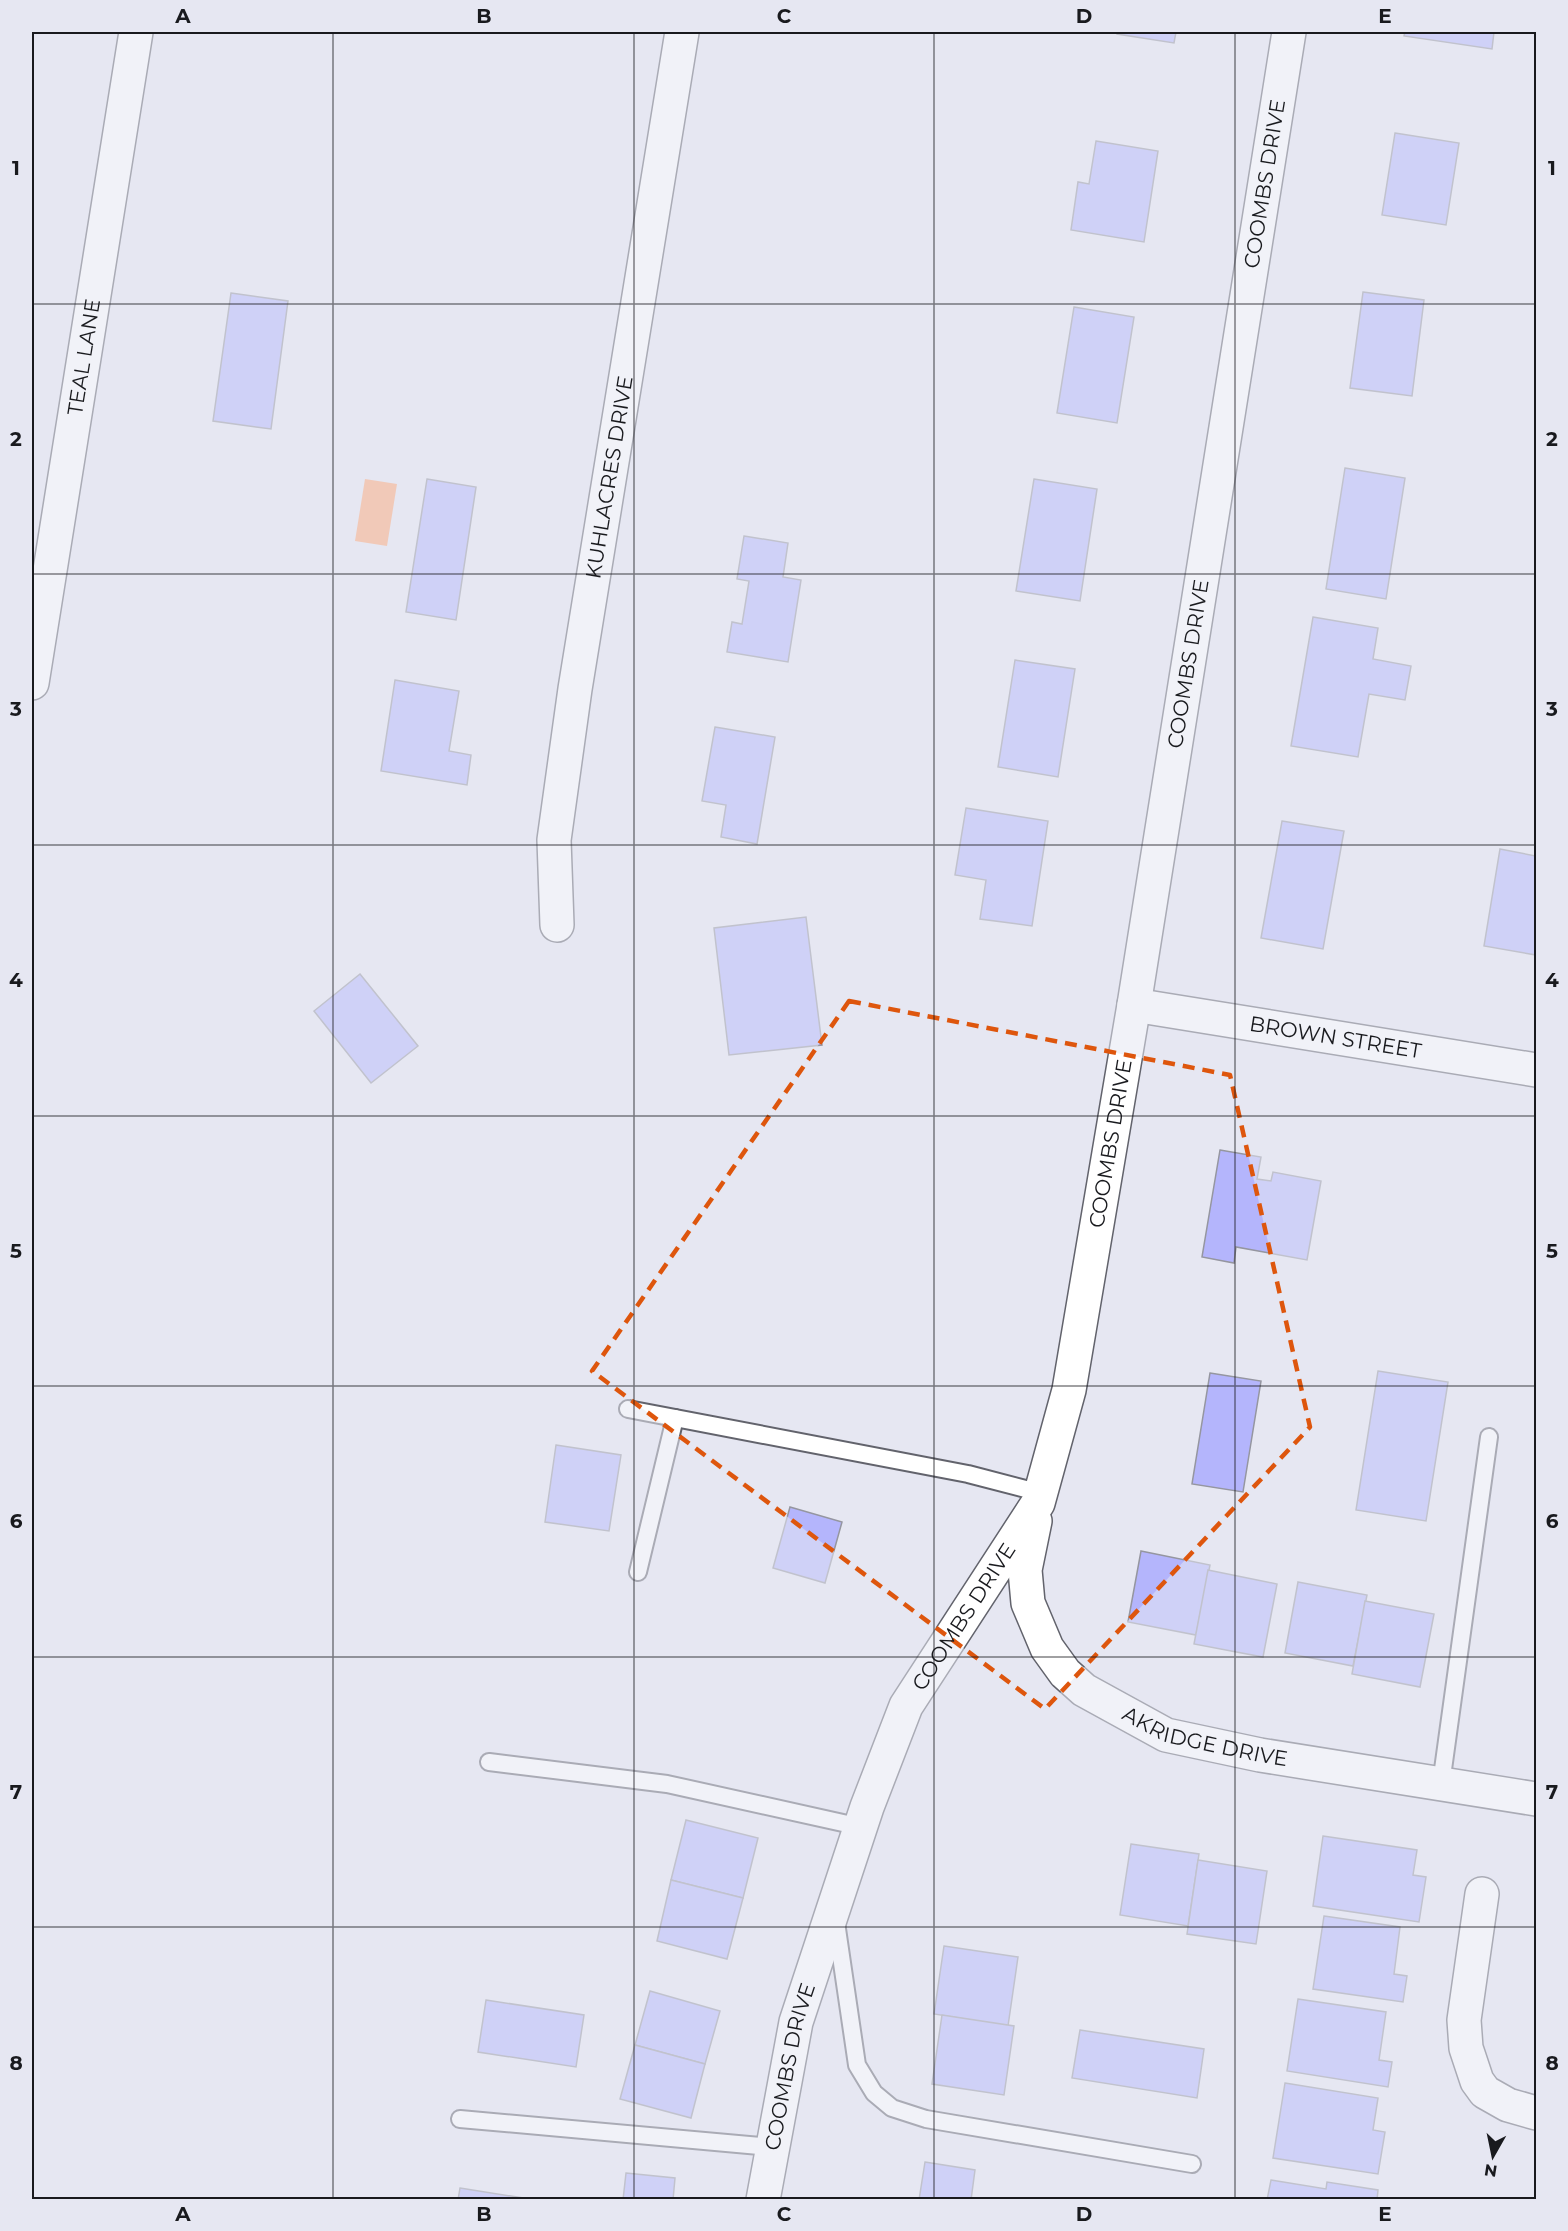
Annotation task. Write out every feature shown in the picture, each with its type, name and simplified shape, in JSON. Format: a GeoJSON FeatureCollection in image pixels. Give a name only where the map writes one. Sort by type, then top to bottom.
{"type":"FeatureCollection","features":[{"type":"Feature","properties":{"kind":"street","name":"TEAL LANE"},"geometry":{"type":"LineString","coordinates":[[32,683],[136,32]]}},
{"type":"Feature","properties":{"kind":"street","name":"KUHLACRES DRIVE"},"geometry":{"type":"LineString","coordinates":[[557,925],[554,840],[575,689],[682,32]]}},
{"type":"Feature","properties":{"kind":"street","name":"COOMBS DRIVE"},"geometry":{"type":"LineString","coordinates":[[763,2199],[796,2022],[861,1827],[906,1706],[1040,1498],[1069,1390],[1134,1005],[1289,32]]}},
{"type":"Feature","properties":{"kind":"street","name":"BROWN STREET"},"geometry":{"type":"LineString","coordinates":[[1134,1005],[1536,1070]]}},
{"type":"Feature","properties":{"kind":"street","name":"AKRIDGE DRIVE"},"geometry":{"type":"LineString","coordinates":[[1040,1498],[1025,1570],[1028,1603],[1047,1648],[1065,1673],[1084,1690],[1166,1735],[1260,1755],[1536,1799]]}},
{"type":"Feature","properties":{"kind":"street"},"geometry":{"type":"LineString","coordinates":[[1482,1894],[1464,2020],[1466,2048],[1477,2081],[1485,2092],[1508,2105],[1536,2113]]}},
{"type":"Feature","properties":{"kind":"lane"},"geometry":{"type":"LineString","coordinates":[[628,1409],[968,1474],[1040,1498]]}},
{"type":"Feature","properties":{"kind":"lane"},"geometry":{"type":"LineString","coordinates":[[638,1572],[675,1418]]}},
{"type":"Feature","properties":{"kind":"lane"},"geometry":{"type":"LineString","coordinates":[[1441,1784],[1489,1437]]}},
{"type":"Feature","properties":{"kind":"lane"},"geometry":{"type":"LineString","coordinates":[[489,1762],[667,1784],[861,1827]]}},
{"type":"Feature","properties":{"kind":"lane"},"geometry":{"type":"LineString","coordinates":[[834,1905],[857,2065],[874,2093],[892,2108],[926,2119],[1192,2164]]}},
{"type":"Feature","properties":{"kind":"lane"},"geometry":{"type":"LineString","coordinates":[[460,2119],[771,2147]]}},
{"type":"Feature","properties":{"kind":"highlighted area"},"geometry":{"type":"Polygon","coordinates":[[[849,1001],[1230,1075],[1310,1427],[1045,1709],[592,1371],[849,1001]]]}},
{"type":"Feature","properties":{"kind":"shaded area"},"geometry":{"type":"Polygon","coordinates":[[[365,479],[397,484],[387,546],[355,541],[365,479]]]}},
{"type":"Feature","properties":{"kind":"building"},"geometry":{"type":"Polygon","coordinates":[[[1117,32],[1176,32],[1174,43],[1117,34],[1117,32]]]}},
{"type":"Feature","properties":{"kind":"building"},"geometry":{"type":"Polygon","coordinates":[[[1405,32],[1494,32],[1492,49],[1404,36],[1405,32]]]}},
{"type":"Feature","properties":{"kind":"building"},"geometry":{"type":"Polygon","coordinates":[[[1395,133],[1459,143],[1446,225],[1382,215],[1395,133]]]}},
{"type":"Feature","properties":{"kind":"building"},"geometry":{"type":"Polygon","coordinates":[[[1096,141],[1158,151],[1144,242],[1071,230],[1078,182],[1089,184],[1096,141]]]}},
{"type":"Feature","properties":{"kind":"building"},"geometry":{"type":"Polygon","coordinates":[[[1363,292],[1424,300],[1412,396],[1350,388],[1363,292]]]}},
{"type":"Feature","properties":{"kind":"building"},"geometry":{"type":"Polygon","coordinates":[[[231,293],[288,301],[271,429],[213,421],[231,293]]]}},
{"type":"Feature","properties":{"kind":"building"},"geometry":{"type":"Polygon","coordinates":[[[1074,307],[1134,317],[1117,423],[1057,413],[1074,307]]]}},
{"type":"Feature","properties":{"kind":"building"},"geometry":{"type":"Polygon","coordinates":[[[1345,468],[1405,478],[1386,599],[1326,589],[1345,468]]]}},
{"type":"Feature","properties":{"kind":"building"},"geometry":{"type":"Polygon","coordinates":[[[427,479],[476,487],[456,620],[406,612],[427,479]]]}},
{"type":"Feature","properties":{"kind":"building"},"geometry":{"type":"Polygon","coordinates":[[[1034,479],[1097,489],[1080,601],[1016,591],[1034,479]]]}},
{"type":"Feature","properties":{"kind":"building"},"geometry":{"type":"Polygon","coordinates":[[[744,536],[788,543],[783,577],[801,580],[788,662],[727,652],[732,622],[742,624],[749,581],[737,579],[744,536]]]}},
{"type":"Feature","properties":{"kind":"building"},"geometry":{"type":"Polygon","coordinates":[[[1313,617],[1378,628],[1373,659],[1411,666],[1405,700],[1369,694],[1358,757],[1291,746],[1313,617]]]}},
{"type":"Feature","properties":{"kind":"building"},"geometry":{"type":"Polygon","coordinates":[[[1015,660],[1075,669],[1058,777],[998,767],[1015,660]]]}},
{"type":"Feature","properties":{"kind":"building"},"geometry":{"type":"Polygon","coordinates":[[[395,680],[459,691],[449,751],[471,755],[467,785],[381,771],[395,680]]]}},
{"type":"Feature","properties":{"kind":"building"},"geometry":{"type":"Polygon","coordinates":[[[715,727],[775,737],[757,844],[721,837],[726,805],[702,801],[715,727]]]}},
{"type":"Feature","properties":{"kind":"building"},"geometry":{"type":"Polygon","coordinates":[[[966,808],[1048,821],[1032,926],[980,919],[986,880],[955,875],[966,808]]]}},
{"type":"Feature","properties":{"kind":"building"},"geometry":{"type":"Polygon","coordinates":[[[1282,821],[1344,831],[1323,949],[1261,938],[1282,821]]]}},
{"type":"Feature","properties":{"kind":"building"},"geometry":{"type":"Polygon","coordinates":[[[1500,849],[1536,856],[1536,955],[1484,946],[1500,849]]]}},
{"type":"Feature","properties":{"kind":"building"},"geometry":{"type":"Polygon","coordinates":[[[806,917],[822,1045],[729,1055],[714,928],[806,917]]]}},
{"type":"Feature","properties":{"kind":"building"},"geometry":{"type":"Polygon","coordinates":[[[360,974],[418,1046],[371,1083],[314,1011],[360,974]]]}},
{"type":"Feature","properties":{"kind":"building"},"geometry":{"type":"Polygon","coordinates":[[[1220,1150],[1261,1157],[1257,1179],[1271,1181],[1273,1172],[1321,1181],[1307,1260],[1236,1247],[1234,1263],[1202,1257],[1220,1150]]]}},
{"type":"Feature","properties":{"kind":"building"},"geometry":{"type":"Polygon","coordinates":[[[1378,1371],[1448,1382],[1426,1521],[1356,1510],[1378,1371]]]}},
{"type":"Feature","properties":{"kind":"building"},"geometry":{"type":"Polygon","coordinates":[[[1210,1373],[1261,1381],[1243,1492],[1192,1484],[1210,1373]]]}},
{"type":"Feature","properties":{"kind":"building"},"geometry":{"type":"Polygon","coordinates":[[[556,1445],[621,1455],[609,1531],[545,1522],[556,1445]]]}},
{"type":"Feature","properties":{"kind":"building"},"geometry":{"type":"Polygon","coordinates":[[[790,1507],[842,1522],[825,1583],[773,1568],[790,1507]]]}},
{"type":"Feature","properties":{"kind":"building"},"geometry":{"type":"Polygon","coordinates":[[[1141,1551],[1210,1565],[1196,1635],[1128,1622],[1141,1551]]]}},
{"type":"Feature","properties":{"kind":"building"},"geometry":{"type":"Polygon","coordinates":[[[1208,1570],[1277,1584],[1263,1657],[1194,1644],[1208,1570]]]}},
{"type":"Feature","properties":{"kind":"building"},"geometry":{"type":"Polygon","coordinates":[[[1298,1582],[1367,1595],[1353,1666],[1285,1653],[1298,1582]]]}},
{"type":"Feature","properties":{"kind":"building"},"geometry":{"type":"Polygon","coordinates":[[[1365,1601],[1434,1614],[1420,1687],[1352,1674],[1365,1601]]]}},
{"type":"Feature","properties":{"kind":"building"},"geometry":{"type":"Polygon","coordinates":[[[686,1820],[758,1838],[743,1898],[671,1880],[686,1820]]]}},
{"type":"Feature","properties":{"kind":"building"},"geometry":{"type":"Polygon","coordinates":[[[1323,1836],[1417,1850],[1413,1875],[1426,1877],[1419,1922],[1313,1906],[1323,1836]]]}},
{"type":"Feature","properties":{"kind":"building"},"geometry":{"type":"Polygon","coordinates":[[[1131,1844],[1199,1854],[1188,1926],[1120,1915],[1131,1844]]]}},
{"type":"Feature","properties":{"kind":"building"},"geometry":{"type":"Polygon","coordinates":[[[1198,1860],[1267,1871],[1256,1944],[1187,1934],[1198,1860]]]}},
{"type":"Feature","properties":{"kind":"building"},"geometry":{"type":"Polygon","coordinates":[[[671,1880],[743,1898],[727,1959],[657,1941],[671,1880]]]}},
{"type":"Feature","properties":{"kind":"building"},"geometry":{"type":"Polygon","coordinates":[[[1324,1916],[1400,1927],[1394,1974],[1407,1976],[1403,2002],[1313,1989],[1324,1916]]]}},
{"type":"Feature","properties":{"kind":"building"},"geometry":{"type":"Polygon","coordinates":[[[944,1946],[1018,1957],[1008,2026],[934,2014],[944,1946]]]}},
{"type":"Feature","properties":{"kind":"building"},"geometry":{"type":"Polygon","coordinates":[[[650,1991],[720,2011],[705,2064],[635,2045],[650,1991]]]}},
{"type":"Feature","properties":{"kind":"building"},"geometry":{"type":"Polygon","coordinates":[[[1298,1999],[1386,2012],[1379,2060],[1392,2062],[1388,2087],[1287,2071],[1298,1999]]]}},
{"type":"Feature","properties":{"kind":"building"},"geometry":{"type":"Polygon","coordinates":[[[486,2000],[584,2015],[576,2067],[478,2052],[486,2000]]]}},
{"type":"Feature","properties":{"kind":"building"},"geometry":{"type":"Polygon","coordinates":[[[942,2015],[1014,2026],[1004,2095],[932,2084],[942,2015]]]}},
{"type":"Feature","properties":{"kind":"building"},"geometry":{"type":"Polygon","coordinates":[[[1080,2030],[1204,2049],[1197,2098],[1072,2078],[1080,2030]]]}},
{"type":"Feature","properties":{"kind":"building"},"geometry":{"type":"Polygon","coordinates":[[[635,2045],[705,2064],[691,2118],[620,2099],[635,2045]]]}},
{"type":"Feature","properties":{"kind":"building"},"geometry":{"type":"Polygon","coordinates":[[[1285,2083],[1378,2098],[1373,2130],[1385,2132],[1378,2174],[1273,2158],[1285,2083]]]}},
{"type":"Feature","properties":{"kind":"building"},"geometry":{"type":"Polygon","coordinates":[[[925,2162],[975,2170],[971,2200],[919,2200],[925,2162]]]}},
{"type":"Feature","properties":{"kind":"building"},"geometry":{"type":"Polygon","coordinates":[[[626,2173],[675,2178],[673,2200],[623,2200],[626,2173]]]}},
{"type":"Feature","properties":{"kind":"building"},"geometry":{"type":"Polygon","coordinates":[[[1271,2180],[1326,2189],[1327,2182],[1378,2190],[1377,2200],[1267,2200],[1271,2180]]]}},
{"type":"Feature","properties":{"kind":"building"},"geometry":{"type":"Polygon","coordinates":[[[460,2188],[536,2200],[458,2200],[460,2188]]]}}]}
